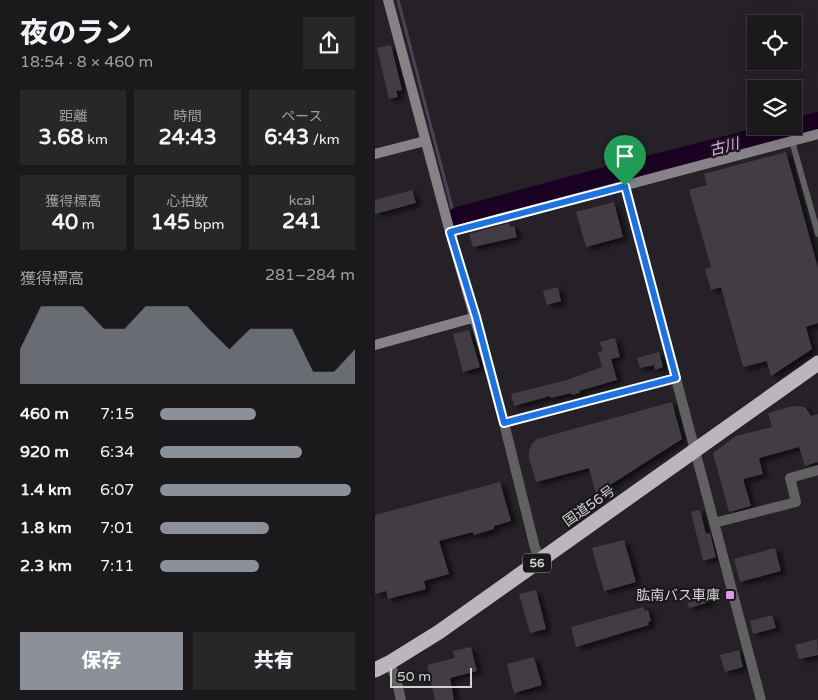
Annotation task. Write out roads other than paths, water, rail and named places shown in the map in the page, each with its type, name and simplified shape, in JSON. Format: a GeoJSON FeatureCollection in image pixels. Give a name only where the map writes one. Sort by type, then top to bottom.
{"type":"FeatureCollection","features":[{"type":"Feature","properties":{"kind":"highway","name":"国道56号"},"geometry":{"type":"LineString","coordinates":[[382,667],[439,632],[818,363]]}},
{"type":"Feature","properties":{"kind":"street"},"geometry":{"type":"LineString","coordinates":[[388,0],[450,232],[491,371],[535,548],[541,560]]}},
{"type":"Feature","properties":{"kind":"street"},"geometry":{"type":"LineString","coordinates":[[450,232],[818,134]]}},
{"type":"Feature","properties":{"kind":"street"},"geometry":{"type":"LineString","coordinates":[[375,154],[425,140]]}},
{"type":"Feature","properties":{"kind":"street"},"geometry":{"type":"LineString","coordinates":[[625,186],[761,700]]}},
{"type":"Feature","properties":{"kind":"street"},"geometry":{"type":"LineString","coordinates":[[375,344],[476,317]]}},
{"type":"Feature","properties":{"kind":"street"},"geometry":{"type":"LineString","coordinates":[[504,423],[676,378]]}},
{"type":"Feature","properties":{"kind":"street"},"geometry":{"type":"LineString","coordinates":[[714,523],[796,502],[789,478],[818,470]]}},
{"type":"Feature","properties":{"kind":"street"},"geometry":{"type":"LineString","coordinates":[[382,667],[396,678],[401,700]]}},
{"type":"Feature","properties":{"kind":"lane"},"geometry":{"type":"LineString","coordinates":[[792,141],[818,234]]}},
{"type":"Feature","properties":{"kind":"waterway"},"geometry":{"type":"LineString","coordinates":[[398,0],[452,208],[458,217]]}},
{"type":"Feature","properties":{"kind":"waterway","name":"古川"},"geometry":{"type":"LineString","coordinates":[[629,171],[818,122]]}},
{"type":"Feature","properties":{"kind":"waterway","name":"古川"},"geometry":{"type":"LineString","coordinates":[[458,217],[613,175]]}},
{"type":"Feature","properties":{"kind":"place","name":"肱南バス車庫"},"geometry":{"type":"Point","coordinates":[730,595]}}]}
